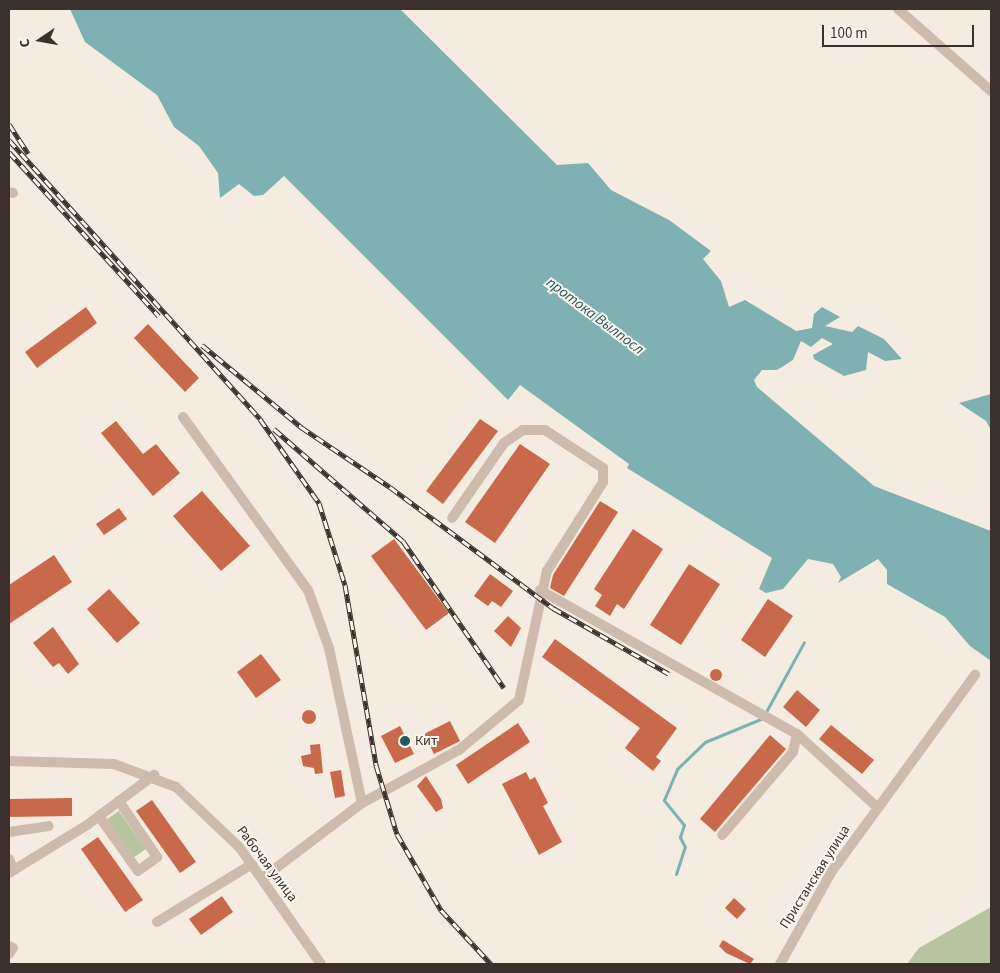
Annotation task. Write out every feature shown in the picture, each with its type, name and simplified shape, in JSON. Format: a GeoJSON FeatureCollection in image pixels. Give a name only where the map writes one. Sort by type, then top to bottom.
{"type":"FeatureCollection","features":[{"type":"Feature","properties":{"kind":"street"},"geometry":{"type":"LineString","coordinates":[[898,9],[991,91]]}},
{"type":"Feature","properties":{"kind":"street"},"geometry":{"type":"LineString","coordinates":[[183,417],[308,590],[329,648],[362,803]]}},
{"type":"Feature","properties":{"kind":"street"},"geometry":{"type":"LineString","coordinates":[[263,878],[362,803],[459,750],[519,700],[539,624],[540,590],[558,550],[603,482],[603,468],[597,462],[545,430],[523,430],[504,443],[452,518]]}},
{"type":"Feature","properties":{"kind":"street"},"geometry":{"type":"LineString","coordinates":[[540,590],[796,734],[877,807]]}},
{"type":"Feature","properties":{"kind":"street","name":"Пристанская улица"},"geometry":{"type":"LineString","coordinates":[[780,964],[818,894],[877,807],[975,675]]}},
{"type":"Feature","properties":{"kind":"street"},"geometry":{"type":"LineString","coordinates":[[722,835],[793,752],[796,734]]}},
{"type":"Feature","properties":{"kind":"street","name":"Рабочая улица"},"geometry":{"type":"LineString","coordinates":[[9,761],[114,764],[154,776],[176,787],[209,815],[252,864],[321,964]]}},
{"type":"Feature","properties":{"kind":"street"},"geometry":{"type":"LineString","coordinates":[[9,859],[11,872],[100,816],[154,776]]}},
{"type":"Feature","properties":{"kind":"street"},"geometry":{"type":"LineString","coordinates":[[100,816],[138,871],[157,857],[119,802]]}},
{"type":"Feature","properties":{"kind":"street"},"geometry":{"type":"LineString","coordinates":[[9,832],[49,826]]}},
{"type":"Feature","properties":{"kind":"street"},"geometry":{"type":"LineString","coordinates":[[157,922],[252,864]]}},
{"type":"Feature","properties":{"kind":"street"},"geometry":{"type":"LineString","coordinates":[[9,946],[13,948],[9,954]]}},
{"type":"Feature","properties":{"kind":"green space"},"geometry":{"type":"Polygon","coordinates":[[[119,811],[146,849],[133,858],[106,820],[119,811]]]}},
{"type":"Feature","properties":{"kind":"green space"},"geometry":{"type":"Polygon","coordinates":[[[991,907],[991,964],[907,964],[919,948],[991,907]]]}},
{"type":"Feature","properties":{"kind":"water","name":"протока Вылпосл"},"geometry":{"type":"Polygon","coordinates":[[[70,9],[400,9],[557,165],[588,163],[611,190],[669,220],[711,251],[703,259],[721,281],[729,307],[745,300],[796,331],[812,328],[814,314],[822,307],[840,317],[825,326],[852,332],[858,326],[884,339],[902,359],[885,361],[868,352],[866,370],[844,376],[814,359],[813,355],[833,344],[822,338],[811,347],[801,341],[793,360],[777,370],[762,370],[754,380],[757,387],[874,486],[991,531],[991,661],[970,646],[945,617],[887,584],[887,570],[878,559],[838,583],[841,577],[833,564],[808,559],[783,589],[766,593],[759,589],[772,558],[627,468],[629,464],[520,385],[508,400],[284,176],[263,195],[254,196],[239,184],[220,198],[218,173],[199,146],[174,127],[157,95],[85,42],[70,9]]]}},
{"type":"Feature","properties":{"kind":"water"},"geometry":{"type":"Polygon","coordinates":[[[991,394],[991,430],[986,421],[959,403],[991,394]]]}},
{"type":"Feature","properties":{"kind":"building"},"geometry":{"type":"Polygon","coordinates":[[[86,307],[97,323],[37,368],[25,352],[86,307]]]}},
{"type":"Feature","properties":{"kind":"building"},"geometry":{"type":"Polygon","coordinates":[[[148,324],[199,378],[185,392],[134,338],[148,324]]]}},
{"type":"Feature","properties":{"kind":"building"},"geometry":{"type":"Polygon","coordinates":[[[480,419],[498,431],[443,504],[426,491],[480,419]]]}},
{"type":"Feature","properties":{"kind":"building"},"geometry":{"type":"Polygon","coordinates":[[[116,421],[143,454],[156,444],[180,473],[153,496],[101,433],[116,421]]]}},
{"type":"Feature","properties":{"kind":"building"},"geometry":{"type":"Polygon","coordinates":[[[520,444],[550,464],[495,543],[465,522],[520,444]]]}},
{"type":"Feature","properties":{"kind":"building"},"geometry":{"type":"Polygon","coordinates":[[[202,491],[250,546],[221,571],[173,516],[202,491]]]}},
{"type":"Feature","properties":{"kind":"building"},"geometry":{"type":"Polygon","coordinates":[[[600,501],[618,512],[564,596],[550,588],[553,575],[600,501]]]}},
{"type":"Feature","properties":{"kind":"building"},"geometry":{"type":"Polygon","coordinates":[[[119,508],[127,519],[104,535],[96,524],[119,508]]]}},
{"type":"Feature","properties":{"kind":"building"},"geometry":{"type":"Polygon","coordinates":[[[633,529],[663,549],[624,609],[617,604],[610,616],[595,606],[602,595],[594,589],[633,529]]]}},
{"type":"Feature","properties":{"kind":"building"},"geometry":{"type":"Polygon","coordinates":[[[394,539],[449,613],[426,630],[371,556],[394,539]]]}},
{"type":"Feature","properties":{"kind":"building"},"geometry":{"type":"Polygon","coordinates":[[[54,555],[72,582],[9,624],[9,585],[54,555]]]}},
{"type":"Feature","properties":{"kind":"building"},"geometry":{"type":"Polygon","coordinates":[[[689,564],[720,584],[681,645],[650,625],[689,564]]]}},
{"type":"Feature","properties":{"kind":"building"},"geometry":{"type":"Polygon","coordinates":[[[490,574],[513,591],[501,607],[492,601],[488,606],[474,596],[490,574]]]}},
{"type":"Feature","properties":{"kind":"building"},"geometry":{"type":"Polygon","coordinates":[[[109,589],[140,623],[117,643],[87,609],[109,589]]]}},
{"type":"Feature","properties":{"kind":"building"},"geometry":{"type":"Polygon","coordinates":[[[768,599],[793,616],[765,657],[741,640],[768,599]]]}},
{"type":"Feature","properties":{"kind":"building"},"geometry":{"type":"Polygon","coordinates":[[[508,616],[521,628],[511,647],[494,631],[508,616]]]}},
{"type":"Feature","properties":{"kind":"building"},"geometry":{"type":"Polygon","coordinates":[[[53,627],[79,664],[68,674],[59,663],[53,667],[33,643],[53,627]]]}},
{"type":"Feature","properties":{"kind":"building"},"geometry":{"type":"Polygon","coordinates":[[[555,639],[677,728],[656,757],[661,761],[653,771],[625,748],[640,728],[542,657],[555,639]]]}},
{"type":"Feature","properties":{"kind":"building"},"geometry":{"type":"Polygon","coordinates":[[[261,654],[281,680],[256,698],[237,672],[261,654]]]}},
{"type":"Feature","properties":{"kind":"building"},"geometry":{"type":"Polygon","coordinates":[[[714,669],[718,669],[722,675],[718,681],[714,681],[710,677],[710,673],[714,669]]]}},
{"type":"Feature","properties":{"kind":"building"},"geometry":{"type":"Polygon","coordinates":[[[797,690],[820,710],[806,727],[783,707],[797,690]]]}},
{"type":"Feature","properties":{"kind":"building"},"geometry":{"type":"Polygon","coordinates":[[[309,710],[314,712],[316,717],[314,722],[309,724],[304,722],[302,717],[304,712],[309,710]]]}},
{"type":"Feature","properties":{"kind":"building"},"geometry":{"type":"Polygon","coordinates":[[[450,721],[460,741],[434,754],[424,734],[450,721]]]}},
{"type":"Feature","properties":{"kind":"building"},"geometry":{"type":"Polygon","coordinates":[[[518,723],[530,742],[468,784],[456,765],[518,723]]]}},
{"type":"Feature","properties":{"kind":"building"},"geometry":{"type":"Polygon","coordinates":[[[831,725],[874,760],[862,774],[819,739],[831,725]]]}},
{"type":"Feature","properties":{"kind":"building"},"geometry":{"type":"Polygon","coordinates":[[[400,726],[414,754],[395,763],[381,736],[400,726]]]}},
{"type":"Feature","properties":{"kind":"building"},"geometry":{"type":"Polygon","coordinates":[[[770,735],[786,749],[715,832],[700,819],[770,735]]]}},
{"type":"Feature","properties":{"kind":"building"},"geometry":{"type":"Polygon","coordinates":[[[320,744],[323,773],[315,774],[314,768],[303,766],[301,756],[311,754],[310,745],[320,744]]]}},
{"type":"Feature","properties":{"kind":"building"},"geometry":{"type":"Polygon","coordinates":[[[341,770],[345,796],[335,798],[330,772],[341,770]]]}},
{"type":"Feature","properties":{"kind":"building"},"geometry":{"type":"Polygon","coordinates":[[[526,772],[530,780],[535,777],[548,803],[543,806],[562,842],[539,855],[502,784],[526,772]]]}},
{"type":"Feature","properties":{"kind":"building"},"geometry":{"type":"Polygon","coordinates":[[[426,776],[441,799],[443,808],[436,812],[417,786],[426,776]]]}},
{"type":"Feature","properties":{"kind":"building"},"geometry":{"type":"Polygon","coordinates":[[[72,798],[72,816],[9,817],[9,799],[72,798]]]}},
{"type":"Feature","properties":{"kind":"building"},"geometry":{"type":"Polygon","coordinates":[[[152,800],[196,862],[180,873],[136,811],[152,800]]]}},
{"type":"Feature","properties":{"kind":"building"},"geometry":{"type":"Polygon","coordinates":[[[98,837],[143,900],[125,912],[81,849],[98,837]]]}},
{"type":"Feature","properties":{"kind":"building"},"geometry":{"type":"Polygon","coordinates":[[[222,896],[233,912],[201,935],[189,919],[222,896]]]}},
{"type":"Feature","properties":{"kind":"building"},"geometry":{"type":"Polygon","coordinates":[[[734,898],[746,909],[737,919],[725,908],[734,898]]]}},
{"type":"Feature","properties":{"kind":"building"},"geometry":{"type":"Polygon","coordinates":[[[723,940],[754,959],[750,964],[726,953],[719,946],[723,940]]]}},
{"type":"Feature","properties":{"kind":"waterway"},"geometry":{"type":"LineString","coordinates":[[767,710],[804,642]]}},
{"type":"Feature","properties":{"kind":"waterway"},"geometry":{"type":"LineString","coordinates":[[676,874],[685,847],[680,837],[684,825],[664,800],[677,769],[705,742],[763,718]]}},
{"type":"Feature","properties":{"kind":"railway"},"geometry":{"type":"LineString","coordinates":[[9,124],[28,153]]}},
{"type":"Feature","properties":{"kind":"railway"},"geometry":{"type":"LineString","coordinates":[[9,140],[260,419],[319,503],[345,585],[376,765],[397,834],[441,910],[491,964]]}},
{"type":"Feature","properties":{"kind":"railway"},"geometry":{"type":"LineString","coordinates":[[9,152],[159,316]]}},
{"type":"Feature","properties":{"kind":"railway"},"geometry":{"type":"LineString","coordinates":[[202,345],[301,427],[390,487],[553,608],[669,674]]}},
{"type":"Feature","properties":{"kind":"railway"},"geometry":{"type":"LineString","coordinates":[[274,429],[403,541],[504,688]]}},
{"type":"Feature","properties":{"kind":"place","name":"Кит"},"geometry":{"type":"Point","coordinates":[405,741]}}]}
